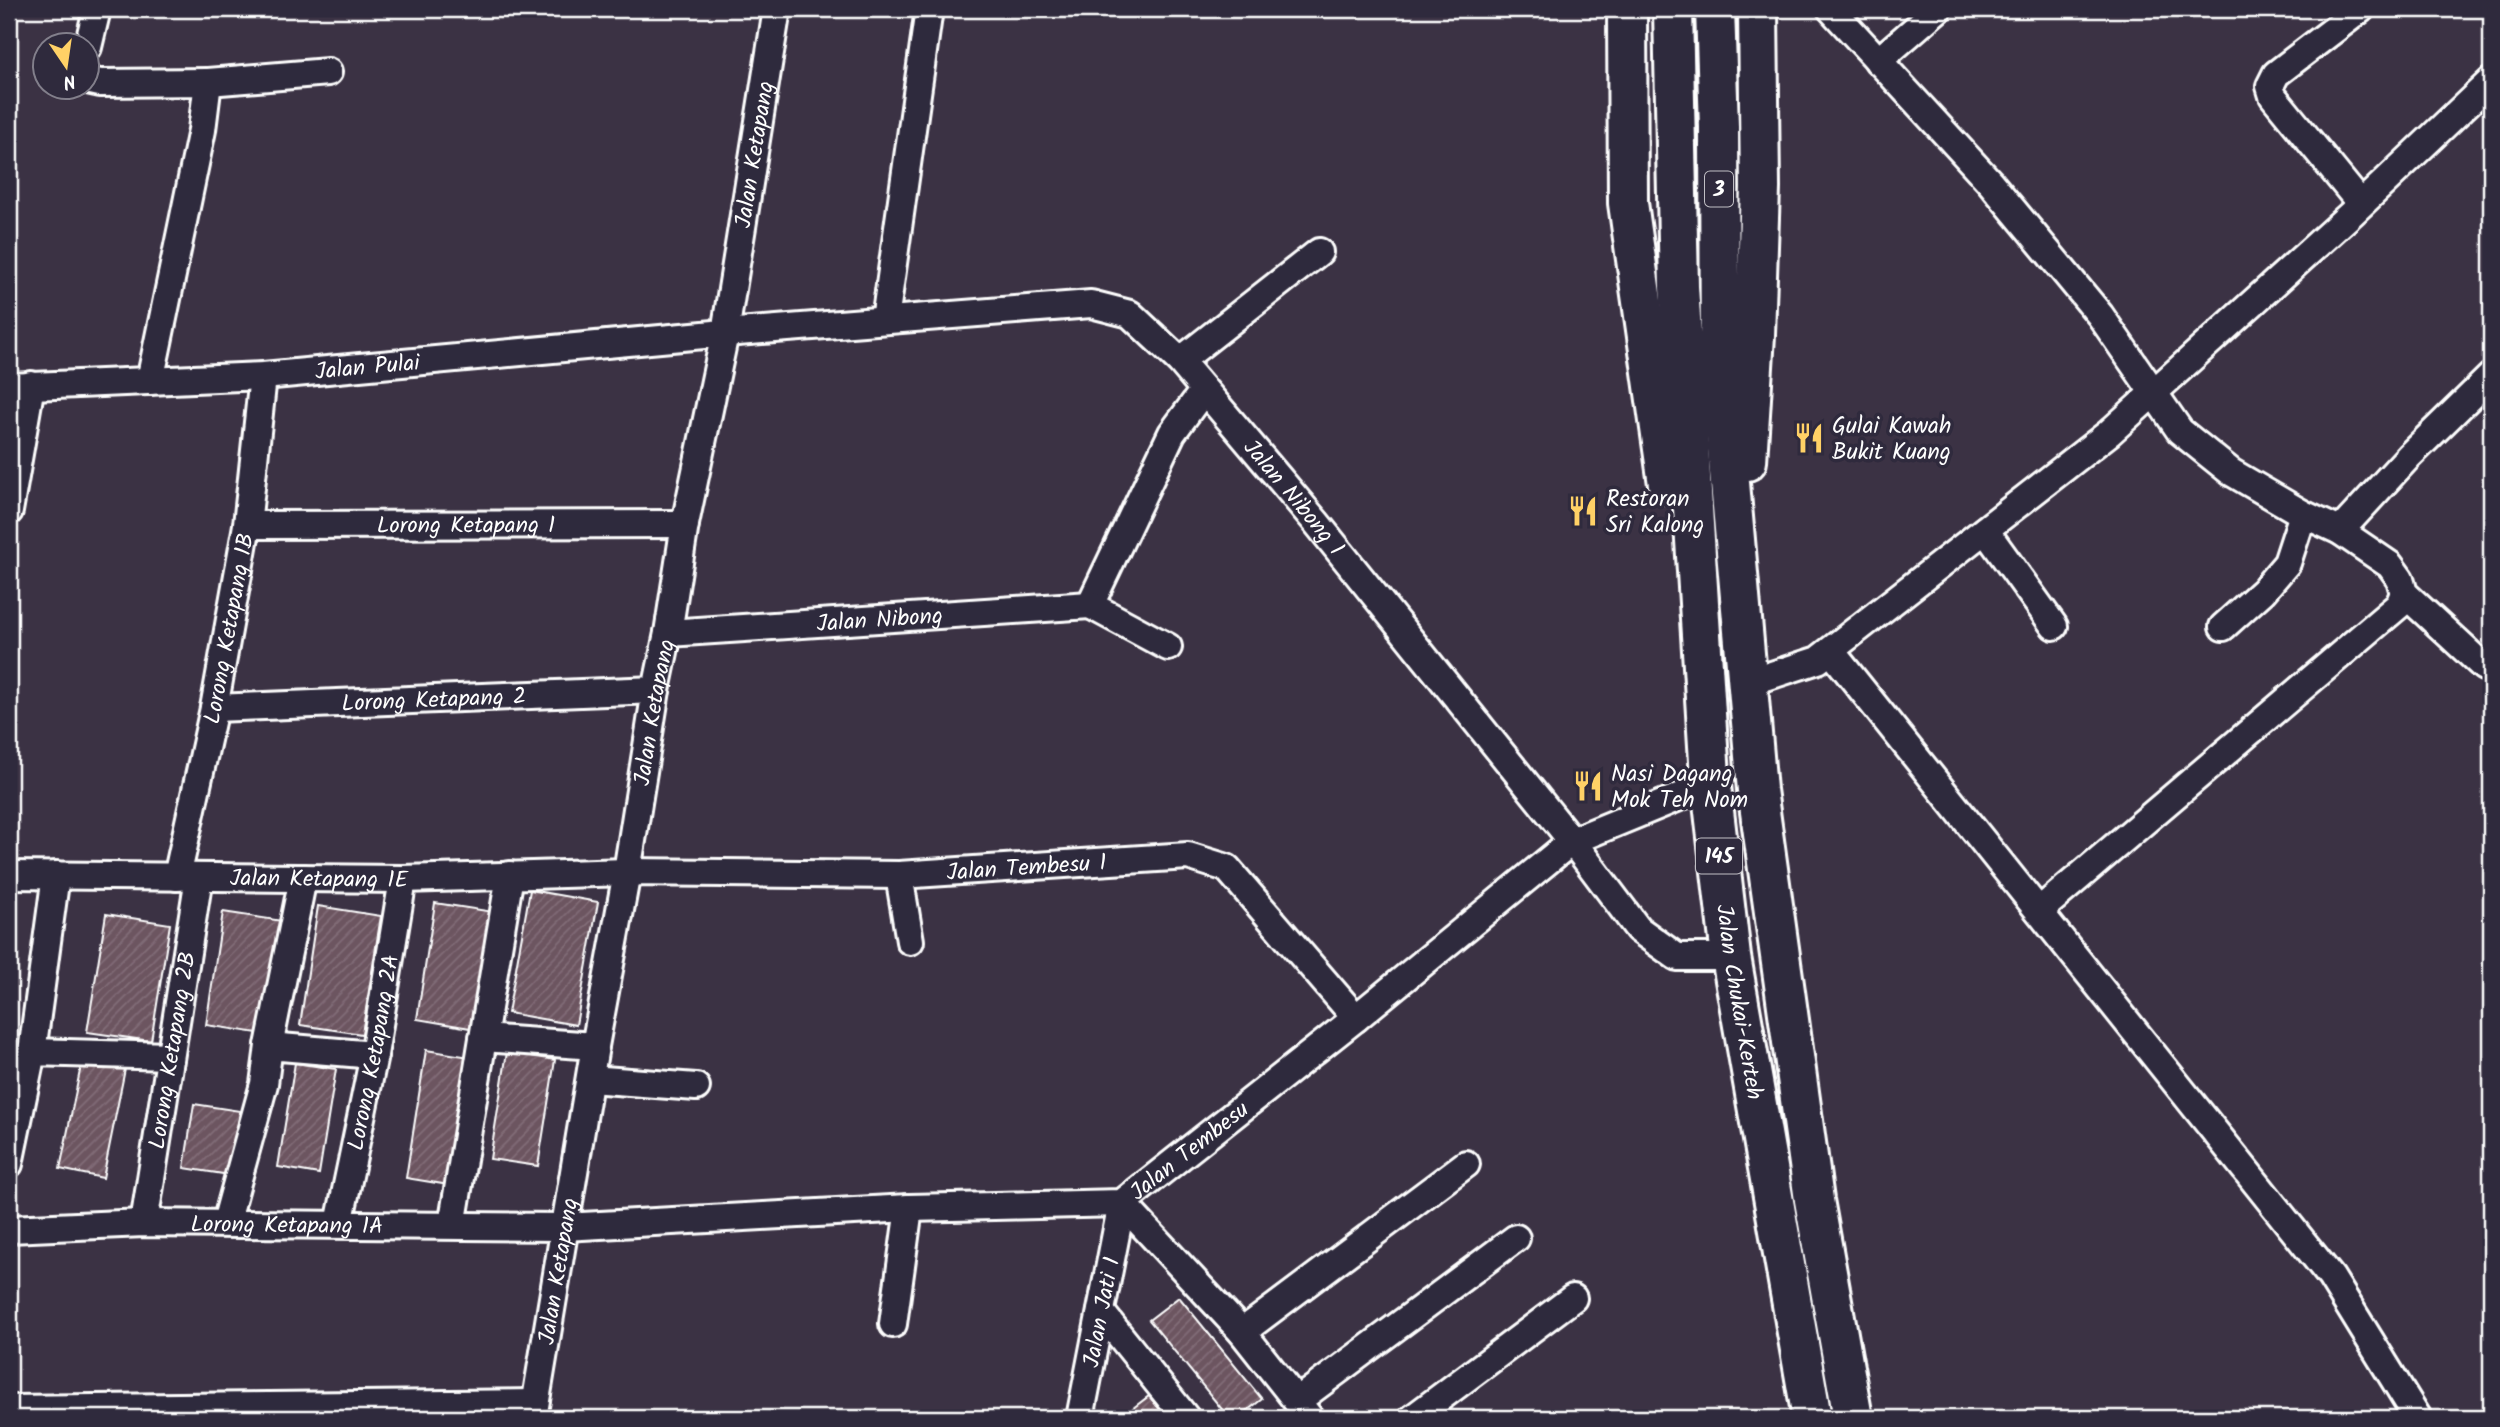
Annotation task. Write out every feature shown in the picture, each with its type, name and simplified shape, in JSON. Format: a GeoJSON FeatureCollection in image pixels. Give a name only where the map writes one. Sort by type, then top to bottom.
{"type":"FeatureCollection","features":[{"type":"Feature","properties":{"kind":"highway"},"geometry":{"type":"LineString","coordinates":[[1627,9],[1628,203],[1710,781]]}},
{"type":"Feature","properties":{"kind":"highway","name":"3"},"geometry":{"type":"LineString","coordinates":[[1673,9],[1679,287]]}},
{"type":"Feature","properties":{"kind":"highway","name":"3"},"geometry":{"type":"LineString","coordinates":[[1715,9],[1719,127],[1720,369]]}},
{"type":"Feature","properties":{"kind":"highway"},"geometry":{"type":"LineString","coordinates":[[1738,591],[1755,335],[1760,188],[1758,9]]}},
{"type":"Feature","properties":{"kind":"highway","name":"Jalan Chukai-Kerteh"},"geometry":{"type":"LineString","coordinates":[[1679,287],[1710,781],[1731,957],[1812,1418]]}},
{"type":"Feature","properties":{"kind":"highway","name":"Jalan Chukai-Kerteh"},"geometry":{"type":"LineString","coordinates":[[1720,369],[1757,790],[1814,1200],[1853,1418]]}},
{"type":"Feature","properties":{"kind":"street"},"geometry":{"type":"LineString","coordinates":[[92,32],[97,9]]}},
{"type":"Feature","properties":{"kind":"street","name":"Jalan Ketapang"},"geometry":{"type":"LineString","coordinates":[[534,1411],[685,524],[725,333],[777,9]]}},
{"type":"Feature","properties":{"kind":"street"},"geometry":{"type":"LineString","coordinates":[[885,320],[929,9]]}},
{"type":"Feature","properties":{"kind":"street"},"geometry":{"type":"LineString","coordinates":[[1831,9],[1990,182],[2024,223],[2099,315],[2180,431],[2231,472],[2303,514],[2340,531],[2390,565],[2400,579],[2403,593],[2399,606],[2039,911]]}},
{"type":"Feature","properties":{"kind":"street"},"geometry":{"type":"LineString","coordinates":[[1878,61],[1938,9]]}},
{"type":"Feature","properties":{"kind":"street"},"geometry":{"type":"LineString","coordinates":[[2361,9],[2276,74],[2270,86],[2273,96],[2361,204]]}},
{"type":"Feature","properties":{"kind":"street"},"geometry":{"type":"LineString","coordinates":[[102,83],[208,82],[328,72]]}},
{"type":"Feature","properties":{"kind":"street"},"geometry":{"type":"LineString","coordinates":[[1747,684],[1818,660],[2109,433],[2361,204],[2491,81]]}},
{"type":"Feature","properties":{"kind":"street"},"geometry":{"type":"LineString","coordinates":[[150,381],[202,130],[208,82]]}},
{"type":"Feature","properties":{"kind":"street"},"geometry":{"type":"LineString","coordinates":[[1180,361],[1319,253]]}},
{"type":"Feature","properties":{"kind":"street","name":"Jalan Nibong 1"},"geometry":{"type":"LineString","coordinates":[[725,333],[1091,304],[1130,314],[1180,361],[1316,522],[1572,841],[1638,929],[1676,957],[1731,957]]}},
{"type":"Feature","properties":{"kind":"street","name":"Jalan Pulai"},"geometry":{"type":"LineString","coordinates":[[20,386],[262,376],[725,333]]}},
{"type":"Feature","properties":{"kind":"street","name":"Lorong Ketapang 1B"},"geometry":{"type":"LineString","coordinates":[[188,877],[214,708],[247,525],[262,376]]}},
{"type":"Feature","properties":{"kind":"street"},"geometry":{"type":"LineString","coordinates":[[2340,531],[2409,456],[2491,376]]}},
{"type":"Feature","properties":{"kind":"street"},"geometry":{"type":"LineString","coordinates":[[9,511],[20,386]]}},
{"type":"Feature","properties":{"kind":"street"},"geometry":{"type":"LineString","coordinates":[[1168,647],[1090,605],[1172,433],[1204,390]]}},
{"type":"Feature","properties":{"kind":"street"},"geometry":{"type":"LineString","coordinates":[[2223,627],[2263,591],[2287,564],[2303,514]]}},
{"type":"Feature","properties":{"kind":"street","name":"Lorong Ketapang 1"},"geometry":{"type":"LineString","coordinates":[[247,525],[685,524]]}},
{"type":"Feature","properties":{"kind":"street"},"geometry":{"type":"LineString","coordinates":[[1984,530],[2054,626]]}},
{"type":"Feature","properties":{"kind":"street"},"geometry":{"type":"LineString","coordinates":[[2403,593],[2484,667]]}},
{"type":"Feature","properties":{"kind":"street","name":"Jalan Nibong"},"geometry":{"type":"LineString","coordinates":[[668,633],[1090,605]]}},
{"type":"Feature","properties":{"kind":"street"},"geometry":{"type":"LineString","coordinates":[[1831,650],[2331,1277],[2418,1418]]}},
{"type":"Feature","properties":{"kind":"street","name":"Lorong Ketapang 2"},"geometry":{"type":"LineString","coordinates":[[214,708],[656,690]]}},
{"type":"Feature","properties":{"kind":"street","name":"Jalan Tembesu"},"geometry":{"type":"LineString","coordinates":[[564,1227],[909,1208],[1122,1203],[1356,1018],[1572,841],[1710,781]]}},
{"type":"Feature","properties":{"kind":"street","name":"Jalan Tembesu 1"},"geometry":{"type":"LineString","coordinates":[[627,872],[899,875],[1188,856],[1227,868],[1356,1018]]}},
{"type":"Feature","properties":{"kind":"street","name":"Jalan Ketapang 1E"},"geometry":{"type":"LineString","coordinates":[[9,875],[403,878],[627,872]]}},
{"type":"Feature","properties":{"kind":"street"},"geometry":{"type":"LineString","coordinates":[[899,875],[910,941]]}},
{"type":"Feature","properties":{"kind":"street"},"geometry":{"type":"LineString","coordinates":[[9,1164],[32,1052],[56,876]]}},
{"type":"Feature","properties":{"kind":"street"},"geometry":{"type":"LineString","coordinates":[[454,1214],[510,876]]}},
{"type":"Feature","properties":{"kind":"street","name":"Lorong Ketapang 2B"},"geometry":{"type":"LineString","coordinates":[[144,1223],[170,1056],[188,877]]}},
{"type":"Feature","properties":{"kind":"street"},"geometry":{"type":"LineString","coordinates":[[226,1223],[264,1084],[303,878]]}},
{"type":"Feature","properties":{"kind":"street","name":"Lorong Ketapang 2A"},"geometry":{"type":"LineString","coordinates":[[339,1224],[374,1055],[403,878]]}},
{"type":"Feature","properties":{"kind":"street"},"geometry":{"type":"LineString","coordinates":[[483,1038],[595,1046]]}},
{"type":"Feature","properties":{"kind":"street"},"geometry":{"type":"LineString","coordinates":[[270,1046],[374,1055]]}},
{"type":"Feature","properties":{"kind":"street"},"geometry":{"type":"LineString","coordinates":[[32,1052],[170,1056]]}},
{"type":"Feature","properties":{"kind":"street"},"geometry":{"type":"LineString","coordinates":[[590,1079],[695,1087]]}},
{"type":"Feature","properties":{"kind":"street"},"geometry":{"type":"LineString","coordinates":[[1242,1332],[1466,1164]]}},
{"type":"Feature","properties":{"kind":"street"},"geometry":{"type":"LineString","coordinates":[[1122,1203],[1242,1332],[1303,1410],[1516,1238]]}},
{"type":"Feature","properties":{"kind":"street","name":"Jalan Jati 1"},"geometry":{"type":"LineString","coordinates":[[1080,1418],[1122,1203]]}},
{"type":"Feature","properties":{"kind":"street"},"geometry":{"type":"LineString","coordinates":[[893,1324],[909,1208]]}},
{"type":"Feature","properties":{"kind":"street","name":"Lorong Ketapang 1A"},"geometry":{"type":"LineString","coordinates":[[9,1229],[144,1223],[564,1227]]}},
{"type":"Feature","properties":{"kind":"street"},"geometry":{"type":"LineString","coordinates":[[1413,1418],[1573,1298]]}},
{"type":"Feature","properties":{"kind":"street"},"geometry":{"type":"LineString","coordinates":[[1101,1312],[1186,1418]]}},
{"type":"Feature","properties":{"kind":"street"},"geometry":{"type":"LineString","coordinates":[[9,1409],[534,1411]]}},
{"type":"Feature","properties":{"kind":"building"},"geometry":{"type":"Polygon","coordinates":[[[530,890],[598,902],[576,1025],[508,1013],[530,890]]]}},
{"type":"Feature","properties":{"kind":"building"},"geometry":{"type":"Polygon","coordinates":[[[435,903],[500,913],[482,1030],[417,1019],[435,903]]]}},
{"type":"Feature","properties":{"kind":"building"},"geometry":{"type":"Polygon","coordinates":[[[318,906],[381,916],[362,1034],[300,1025],[318,906]]]}},
{"type":"Feature","properties":{"kind":"building"},"geometry":{"type":"Polygon","coordinates":[[[223,912],[289,922],[271,1035],[206,1025],[223,912]]]}},
{"type":"Feature","properties":{"kind":"building"},"geometry":{"type":"Polygon","coordinates":[[[106,914],[170,924],[151,1041],[87,1032],[106,914]]]}},
{"type":"Feature","properties":{"kind":"building"},"geometry":{"type":"Polygon","coordinates":[[[426,1050],[470,1057],[449,1185],[406,1178],[426,1050]]]}},
{"type":"Feature","properties":{"kind":"building"},"geometry":{"type":"Polygon","coordinates":[[[507,1052],[555,1060],[538,1166],[490,1159],[507,1052]]]}},
{"type":"Feature","properties":{"kind":"building"},"geometry":{"type":"Polygon","coordinates":[[[82,1061],[125,1069],[103,1178],[60,1169],[82,1061]]]}},
{"type":"Feature","properties":{"kind":"building"},"geometry":{"type":"Polygon","coordinates":[[[295,1063],[336,1069],[319,1174],[278,1167],[295,1063]]]}},
{"type":"Feature","properties":{"kind":"building"},"geometry":{"type":"Polygon","coordinates":[[[194,1104],[240,1111],[230,1175],[184,1168],[194,1104]]]}},
{"type":"Feature","properties":{"kind":"building"},"geometry":{"type":"Polygon","coordinates":[[[1179,1297],[1262,1399],[1238,1418],[1229,1418],[1149,1320],[1179,1297]]]}},
{"type":"Feature","properties":{"kind":"building"},"geometry":{"type":"Polygon","coordinates":[[[1149,1396],[1167,1418],[1120,1418],[1149,1396]]]}},
{"type":"Feature","properties":{"kind":"place","name":"Gulai Kawah Bukit Kuang"},"geometry":{"type":"Point","coordinates":[1809,438]}},
{"type":"Feature","properties":{"kind":"place","name":"Restoran Sri Kalong"},"geometry":{"type":"Point","coordinates":[1583,511]}},
{"type":"Feature","properties":{"kind":"place","name":"Nasi Dagang Mok Teh Nom"},"geometry":{"type":"Point","coordinates":[1588,786]}}]}
